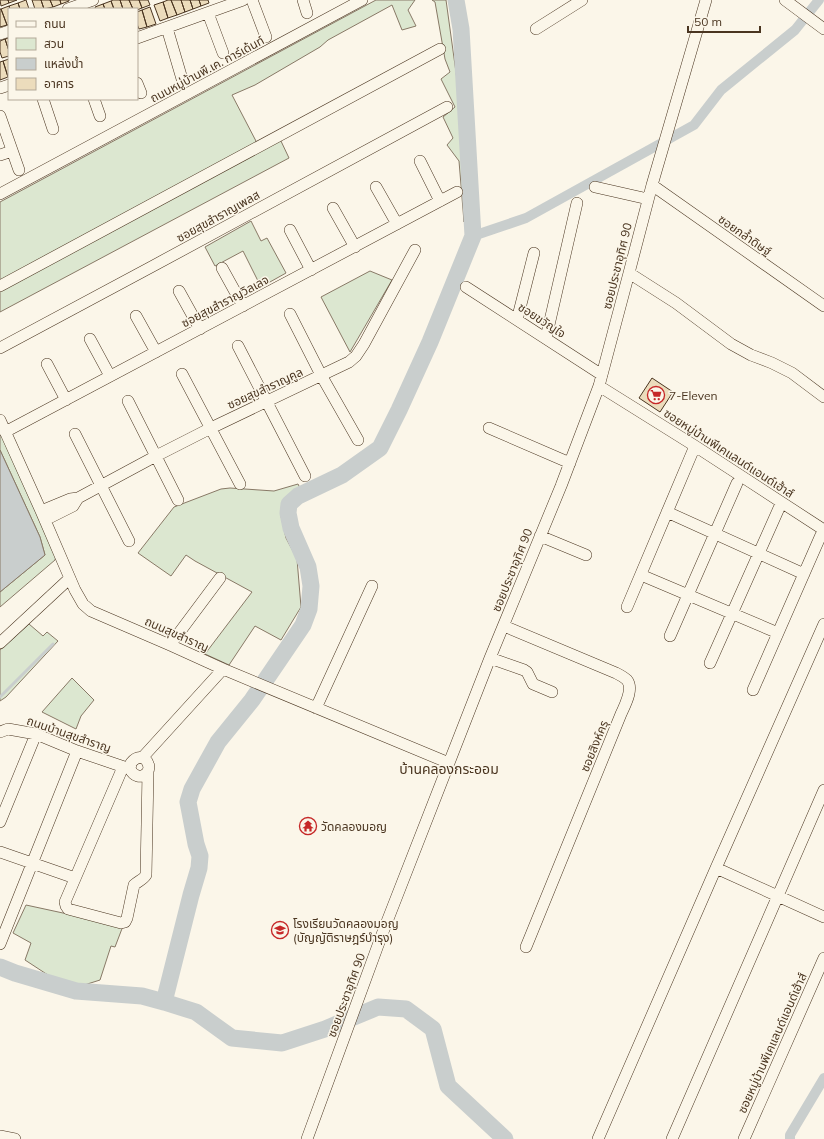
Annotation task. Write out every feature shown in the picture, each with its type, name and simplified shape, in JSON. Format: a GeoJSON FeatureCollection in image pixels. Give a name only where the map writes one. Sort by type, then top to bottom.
{"type":"FeatureCollection","features":[{"type":"Feature","properties":{"kind":"street"},"geometry":{"type":"LineString","coordinates":[[71,8],[93,0]]}},
{"type":"Feature","properties":{"kind":"street"},"geometry":{"type":"LineString","coordinates":[[138,38],[243,0]]}},
{"type":"Feature","properties":{"kind":"street"},"geometry":{"type":"LineString","coordinates":[[252,0],[266,37]]}},
{"type":"Feature","properties":{"kind":"street"},"geometry":{"type":"LineString","coordinates":[[303,0],[307,13]]}},
{"type":"Feature","properties":{"kind":"street","name":"ถนนหมู่บ้านพี.เค. การ์เด้นท์"},"geometry":{"type":"LineString","coordinates":[[0,194],[362,0]]}},
{"type":"Feature","properties":{"kind":"street"},"geometry":{"type":"LineString","coordinates":[[536,29],[582,0]]}},
{"type":"Feature","properties":{"kind":"street","name":"ซอยประชาอุทิศ 90"},"geometry":{"type":"LineString","coordinates":[[307,1139],[381,937],[490,658],[570,463],[599,386],[630,273],[660,154],[706,0]]}},
{"type":"Feature","properties":{"kind":"street"},"geometry":{"type":"LineString","coordinates":[[785,0],[819,26]]}},
{"type":"Feature","properties":{"kind":"street"},"geometry":{"type":"LineString","coordinates":[[208,13],[223,53]]}},
{"type":"Feature","properties":{"kind":"street"},"geometry":{"type":"LineString","coordinates":[[167,28],[182,79]]}},
{"type":"Feature","properties":{"kind":"street"},"geometry":{"type":"LineString","coordinates":[[0,286],[440,49]]}},
{"type":"Feature","properties":{"kind":"street"},"geometry":{"type":"LineString","coordinates":[[43,100],[53,129]]}},
{"type":"Feature","properties":{"kind":"street"},"geometry":{"type":"LineString","coordinates":[[94,100],[100,116]]}},
{"type":"Feature","properties":{"kind":"street","name":"ซอยสุขสำราญเพลส"},"geometry":{"type":"LineString","coordinates":[[0,348],[447,107]]}},
{"type":"Feature","properties":{"kind":"street"},"geometry":{"type":"LineString","coordinates":[[0,116],[19,170]]}},
{"type":"Feature","properties":{"kind":"street"},"geometry":{"type":"LineString","coordinates":[[0,155],[12,151]]}},
{"type":"Feature","properties":{"kind":"street"},"geometry":{"type":"LineString","coordinates":[[420,161],[440,202]]}},
{"type":"Feature","properties":{"kind":"street","name":"ซอยกล้ำดิษฐ์"},"geometry":{"type":"LineString","coordinates":[[652,185],[824,306]]}},
{"type":"Feature","properties":{"kind":"street"},"geometry":{"type":"LineString","coordinates":[[376,187],[397,224]]}},
{"type":"Feature","properties":{"kind":"street"},"geometry":{"type":"LineString","coordinates":[[595,187],[648,199]]}},
{"type":"Feature","properties":{"kind":"street","name":"ซอยสุขสำราญวิลเลจ"},"geometry":{"type":"LineString","coordinates":[[5,432],[457,192]]}},
{"type":"Feature","properties":{"kind":"street"},"geometry":{"type":"LineString","coordinates":[[546,338],[577,203]]}},
{"type":"Feature","properties":{"kind":"street"},"geometry":{"type":"LineString","coordinates":[[333,208],[355,247]]}},
{"type":"Feature","properties":{"kind":"street"},"geometry":{"type":"LineString","coordinates":[[290,230],[311,270]]}},
{"type":"Feature","properties":{"kind":"street","name":"ซอยสุขสำราญคูล"},"geometry":{"type":"LineString","coordinates":[[43,515],[73,506],[78,498],[156,456],[266,401],[344,365],[356,356],[364,344],[415,250]]}},
{"type":"Feature","properties":{"kind":"street"},"geometry":{"type":"LineString","coordinates":[[517,320],[534,253]]}},
{"type":"Feature","properties":{"kind":"street"},"geometry":{"type":"LineString","coordinates":[[222,268],[243,306]]}},
{"type":"Feature","properties":{"kind":"street"},"geometry":{"type":"LineString","coordinates":[[630,273],[676,303],[731,344],[751,355],[792,373],[824,397]]}},
{"type":"Feature","properties":{"kind":"street","name":"ซอยขวัญใจ"},"geometry":{"type":"LineString","coordinates":[[466,287],[602,375]]}},
{"type":"Feature","properties":{"kind":"street"},"geometry":{"type":"LineString","coordinates":[[179,291],[200,329]]}},
{"type":"Feature","properties":{"kind":"street"},"geometry":{"type":"LineString","coordinates":[[290,314],[321,375],[358,440]]}},
{"type":"Feature","properties":{"kind":"street"},"geometry":{"type":"LineString","coordinates":[[136,316],[156,352]]}},
{"type":"Feature","properties":{"kind":"street"},"geometry":{"type":"LineString","coordinates":[[90,338],[110,376]]}},
{"type":"Feature","properties":{"kind":"street"},"geometry":{"type":"LineString","coordinates":[[238,346],[305,476]]}},
{"type":"Feature","properties":{"kind":"street"},"geometry":{"type":"LineString","coordinates":[[47,364],[66,400]]}},
{"type":"Feature","properties":{"kind":"street"},"geometry":{"type":"LineString","coordinates":[[182,374],[240,484]]}},
{"type":"Feature","properties":{"kind":"street","name":"ซอยหมู่บ้านพีเคแลนด์แอนด์เฮ้าส์"},"geometry":{"type":"LineString","coordinates":[[599,386],[695,446],[822,532]]}},
{"type":"Feature","properties":{"kind":"street"},"geometry":{"type":"LineString","coordinates":[[128,401],[178,500]]}},
{"type":"Feature","properties":{"kind":"street","name":"ถนนสุขสำราญ"},"geometry":{"type":"LineString","coordinates":[[0,420],[79,597],[83,604],[91,611],[170,644],[223,669],[449,763]]}},
{"type":"Feature","properties":{"kind":"street"},"geometry":{"type":"LineString","coordinates":[[489,428],[570,463]]}},
{"type":"Feature","properties":{"kind":"street"},"geometry":{"type":"LineString","coordinates":[[74,434],[129,541]]}},
{"type":"Feature","properties":{"kind":"street"},"geometry":{"type":"LineString","coordinates":[[627,607],[695,446]]}},
{"type":"Feature","properties":{"kind":"street"},"geometry":{"type":"LineString","coordinates":[[670,636],[737,483]]}},
{"type":"Feature","properties":{"kind":"street"},"geometry":{"type":"LineString","coordinates":[[710,664],[779,508]]}},
{"type":"Feature","properties":{"kind":"street"},"geometry":{"type":"LineString","coordinates":[[668,512],[804,574]]}},
{"type":"Feature","properties":{"kind":"street"},"geometry":{"type":"LineString","coordinates":[[753,690],[822,532]]}},
{"type":"Feature","properties":{"kind":"street"},"geometry":{"type":"LineString","coordinates":[[540,536],[586,555]]}},
{"type":"Feature","properties":{"kind":"street"},"geometry":{"type":"LineString","coordinates":[[641,575],[778,633]]}},
{"type":"Feature","properties":{"kind":"street"},"geometry":{"type":"LineString","coordinates":[[0,643],[70,578]]}},
{"type":"Feature","properties":{"kind":"street"},"geometry":{"type":"LineString","coordinates":[[170,644],[220,578]]}},
{"type":"Feature","properties":{"kind":"street"},"geometry":{"type":"LineString","coordinates":[[316,708],[372,586]]}},
{"type":"Feature","properties":{"kind":"street"},"geometry":{"type":"LineString","coordinates":[[598,1139],[824,624]]}},
{"type":"Feature","properties":{"kind":"street","name":"ซอยสิงห์ครุ"},"geometry":{"type":"LineString","coordinates":[[504,626],[616,673],[624,678],[630,687],[618,721],[526,946]]}},
{"type":"Feature","properties":{"kind":"street"},"geometry":{"type":"LineString","coordinates":[[490,658],[524,670],[527,672],[532,684],[552,692]]}},
{"type":"Feature","properties":{"kind":"street"},"geometry":{"type":"LineString","coordinates":[[142,758],[223,669]]}},
{"type":"Feature","properties":{"kind":"street","name":"ถนนบ้านสุขสำราญ"},"geometry":{"type":"LineString","coordinates":[[0,732],[11,729],[36,734],[126,768],[138,776],[144,775],[148,772]]}},
{"type":"Feature","properties":{"kind":"street"},"geometry":{"type":"LineString","coordinates":[[0,822],[36,734]]}},
{"type":"Feature","properties":{"kind":"street"},"geometry":{"type":"LineString","coordinates":[[0,944],[78,751]]}},
{"type":"Feature","properties":{"kind":"street"},"geometry":{"type":"LineString","coordinates":[[136,758],[142,758],[148,763],[149,768],[146,875],[145,878],[136,882],[133,887],[127,918],[125,922],[121,923],[68,909],[65,902],[126,768],[136,758]]}},
{"type":"Feature","properties":{"kind":"street"},"geometry":{"type":"LineString","coordinates":[[672,1139],[824,790]]}},
{"type":"Feature","properties":{"kind":"street"},"geometry":{"type":"LineString","coordinates":[[0,852],[75,878]]}},
{"type":"Feature","properties":{"kind":"street"},"geometry":{"type":"LineString","coordinates":[[716,868],[824,916]]}},
{"type":"Feature","properties":{"kind":"street","name":"ซอยหมู่บ้านพีเคแลนด์แอนด์เฮ้าส์"},"geometry":{"type":"LineString","coordinates":[[744,1139],[824,958]]}},
{"type":"Feature","properties":{"kind":"street"},"geometry":{"type":"LineString","coordinates":[[0,1136],[14,1139]]}},
{"type":"Feature","properties":{"kind":"green space"},"geometry":{"type":"Polygon","coordinates":[[[376,0],[415,0],[408,10],[416,26],[402,30],[392,5],[328,40],[320,47],[255,85],[232,95],[257,143],[0,281],[0,202],[376,0]]]}},
{"type":"Feature","properties":{"kind":"green space"},"geometry":{"type":"Polygon","coordinates":[[[432,0],[446,0],[459,94],[464,222],[459,161],[447,145],[453,138],[443,117],[455,107],[441,79],[450,72],[445,59],[435,2],[432,0]]]}},
{"type":"Feature","properties":{"kind":"green space"},"geometry":{"type":"Polygon","coordinates":[[[280,139],[289,158],[0,312],[0,290],[280,139]]]}},
{"type":"Feature","properties":{"kind":"green space"},"geometry":{"type":"Polygon","coordinates":[[[251,221],[261,241],[267,238],[286,273],[261,287],[243,251],[215,266],[205,247],[251,221]]]}},
{"type":"Feature","properties":{"kind":"green space"},"geometry":{"type":"Polygon","coordinates":[[[370,271],[392,280],[350,352],[321,297],[370,271]]]}},
{"type":"Feature","properties":{"kind":"green space"},"geometry":{"type":"Polygon","coordinates":[[[0,428],[56,556],[55,560],[0,607],[0,592],[45,555],[40,537],[0,450],[0,428]]]}},
{"type":"Feature","properties":{"kind":"green space"},"geometry":{"type":"Polygon","coordinates":[[[298,484],[300,488],[288,498],[282,506],[281,516],[286,538],[297,559],[301,607],[281,640],[255,626],[229,665],[205,654],[252,592],[186,555],[171,576],[138,553],[174,507],[221,489],[230,488],[274,491],[298,484]]]}},
{"type":"Feature","properties":{"kind":"green space"},"geometry":{"type":"Polygon","coordinates":[[[29,624],[43,636],[47,632],[58,641],[6,697],[0,701],[0,650],[29,624]]]}},
{"type":"Feature","properties":{"kind":"green space"},"geometry":{"type":"Polygon","coordinates":[[[72,678],[94,700],[81,716],[76,729],[42,712],[72,678]]]}},
{"type":"Feature","properties":{"kind":"green space"},"geometry":{"type":"Polygon","coordinates":[[[26,905],[123,926],[115,947],[111,946],[100,980],[81,986],[51,977],[25,960],[31,943],[13,933],[26,905]]]}},
{"type":"Feature","properties":{"kind":"water"},"geometry":{"type":"Polygon","coordinates":[[[0,450],[40,537],[45,555],[0,592],[0,450]]]}},
{"type":"Feature","properties":{"kind":"building"},"geometry":{"type":"Polygon","coordinates":[[[0,0],[8,0],[9,3],[1,6],[0,0]]]}},
{"type":"Feature","properties":{"kind":"building"},"geometry":{"type":"Polygon","coordinates":[[[8,0],[17,0],[9,3],[8,0]]]}},
{"type":"Feature","properties":{"kind":"building"},"geometry":{"type":"Polygon","coordinates":[[[26,0],[29,8],[20,8],[18,3],[26,0]]]}},
{"type":"Feature","properties":{"kind":"building"},"geometry":{"type":"Polygon","coordinates":[[[32,0],[41,0],[44,8],[35,8],[32,0]]]}},
{"type":"Feature","properties":{"kind":"building"},"geometry":{"type":"Polygon","coordinates":[[[41,0],[50,0],[53,7],[44,8],[41,0]]]}},
{"type":"Feature","properties":{"kind":"building"},"geometry":{"type":"Polygon","coordinates":[[[50,0],[60,0],[61,4],[53,7],[50,0]]]}},
{"type":"Feature","properties":{"kind":"building"},"geometry":{"type":"Polygon","coordinates":[[[60,0],[69,0],[69,1],[61,4],[60,0]]]}},
{"type":"Feature","properties":{"kind":"building"},"geometry":{"type":"Polygon","coordinates":[[[120,0],[123,8],[114,8],[111,1],[120,0]]]}},
{"type":"Feature","properties":{"kind":"building"},"geometry":{"type":"Polygon","coordinates":[[[120,0],[129,0],[133,8],[123,8],[120,0]]]}},
{"type":"Feature","properties":{"kind":"building"},"geometry":{"type":"Polygon","coordinates":[[[129,0],[139,0],[142,8],[138,10],[138,8],[133,8],[129,0]]]}},
{"type":"Feature","properties":{"kind":"building"},"geometry":{"type":"Polygon","coordinates":[[[139,0],[148,0],[150,5],[142,8],[139,0]]]}},
{"type":"Feature","properties":{"kind":"building"},"geometry":{"type":"Polygon","coordinates":[[[171,0],[177,15],[168,18],[163,2],[171,0]]]}},
{"type":"Feature","properties":{"kind":"building"},"geometry":{"type":"Polygon","coordinates":[[[171,0],[181,0],[185,12],[177,15],[171,0]]]}},
{"type":"Feature","properties":{"kind":"building"},"geometry":{"type":"Polygon","coordinates":[[[181,0],[190,0],[193,9],[185,12],[181,0]]]}},
{"type":"Feature","properties":{"kind":"building"},"geometry":{"type":"Polygon","coordinates":[[[190,0],[199,0],[201,6],[193,9],[190,0]]]}},
{"type":"Feature","properties":{"kind":"building"},"geometry":{"type":"Polygon","coordinates":[[[199,0],[208,0],[209,3],[201,6],[199,0]]]}},
{"type":"Feature","properties":{"kind":"building"},"geometry":{"type":"Polygon","coordinates":[[[111,1],[114,8],[105,8],[103,4],[111,1]]]}},
{"type":"Feature","properties":{"kind":"building"},"geometry":{"type":"Polygon","coordinates":[[[163,2],[168,18],[160,21],[154,5],[163,2]]]}},
{"type":"Feature","properties":{"kind":"building"},"geometry":{"type":"Polygon","coordinates":[[[18,3],[20,8],[10,8],[9,6],[18,3]]]}},
{"type":"Feature","properties":{"kind":"building"},"geometry":{"type":"Polygon","coordinates":[[[103,4],[105,8],[96,8],[103,4]]]}},
{"type":"Feature","properties":{"kind":"building"},"geometry":{"type":"Polygon","coordinates":[[[9,6],[7,25],[1,9],[9,6]]]}},
{"type":"Feature","properties":{"kind":"building"},"geometry":{"type":"Polygon","coordinates":[[[150,7],[156,24],[147,27],[142,10],[150,7]]]}},
{"type":"Feature","properties":{"kind":"building"},"geometry":{"type":"Polygon","coordinates":[[[0,9],[7,25],[0,27],[0,9]]]}},
{"type":"Feature","properties":{"kind":"building"},"geometry":{"type":"Polygon","coordinates":[[[142,10],[147,27],[139,29],[138,12],[142,10]]]}},
{"type":"Feature","properties":{"kind":"building"},"geometry":{"type":"Polygon","coordinates":[[[8,38],[8,48],[5,39],[8,38]]]}},
{"type":"Feature","properties":{"kind":"building"},"geometry":{"type":"Polygon","coordinates":[[[5,39],[8,48],[8,56],[2,58],[0,52],[0,41],[5,39]]]}},
{"type":"Feature","properties":{"kind":"building"},"geometry":{"type":"Polygon","coordinates":[[[8,59],[8,77],[3,61],[8,59]]]}},
{"type":"Feature","properties":{"kind":"building"},"geometry":{"type":"Polygon","coordinates":[[[3,61],[8,77],[0,80],[0,62],[3,61]]]}},
{"type":"Feature","properties":{"kind":"building","name":"7-Eleven"},"geometry":{"type":"Polygon","coordinates":[[[652,378],[673,392],[660,412],[639,398],[652,378]]]}},
{"type":"Feature","properties":{"kind":"waterway"},"geometry":{"type":"LineString","coordinates":[[164,1002],[199,868],[200,856],[196,844],[188,802],[192,789],[218,742],[252,700],[303,625],[309,609],[311,586],[308,567],[291,528],[288,513],[289,504],[298,496],[342,475],[380,448],[430,342],[473,236],[461,29],[456,0]]}},
{"type":"Feature","properties":{"kind":"waterway"},"geometry":{"type":"LineString","coordinates":[[473,236],[526,218],[694,125],[721,90],[795,30],[819,0]]}},
{"type":"Feature","properties":{"kind":"waterway"},"geometry":{"type":"LineString","coordinates":[[0,697],[53,644]]}},
{"type":"Feature","properties":{"kind":"waterway"},"geometry":{"type":"LineString","coordinates":[[0,967],[15,973],[76,991],[142,996],[164,1002],[196,1012],[232,1038],[282,1043],[325,1029],[378,1007],[406,1009],[433,1029],[448,1086],[505,1139]]}},
{"type":"Feature","properties":{"kind":"waterway"},"geometry":{"type":"LineString","coordinates":[[790,1139],[790,1135],[824,1078]]}},
{"type":"Feature","properties":{"kind":"place","name":"7-Eleven"},"geometry":{"type":"Point","coordinates":[656,395]}},
{"type":"Feature","properties":{"kind":"place","name":"วัดคลองมอญ"},"geometry":{"type":"Point","coordinates":[308,826]}},
{"type":"Feature","properties":{"kind":"place","name":"โรงเรียนวัดคลองมอญ (บัญญัติราษฎร์บำรุง)"},"geometry":{"type":"Point","coordinates":[280,930]}},
{"type":"Feature","properties":{"kind":"district","name":"บ้านคลองกระออม"},"geometry":{"type":"Point","coordinates":[449,769]}}]}
